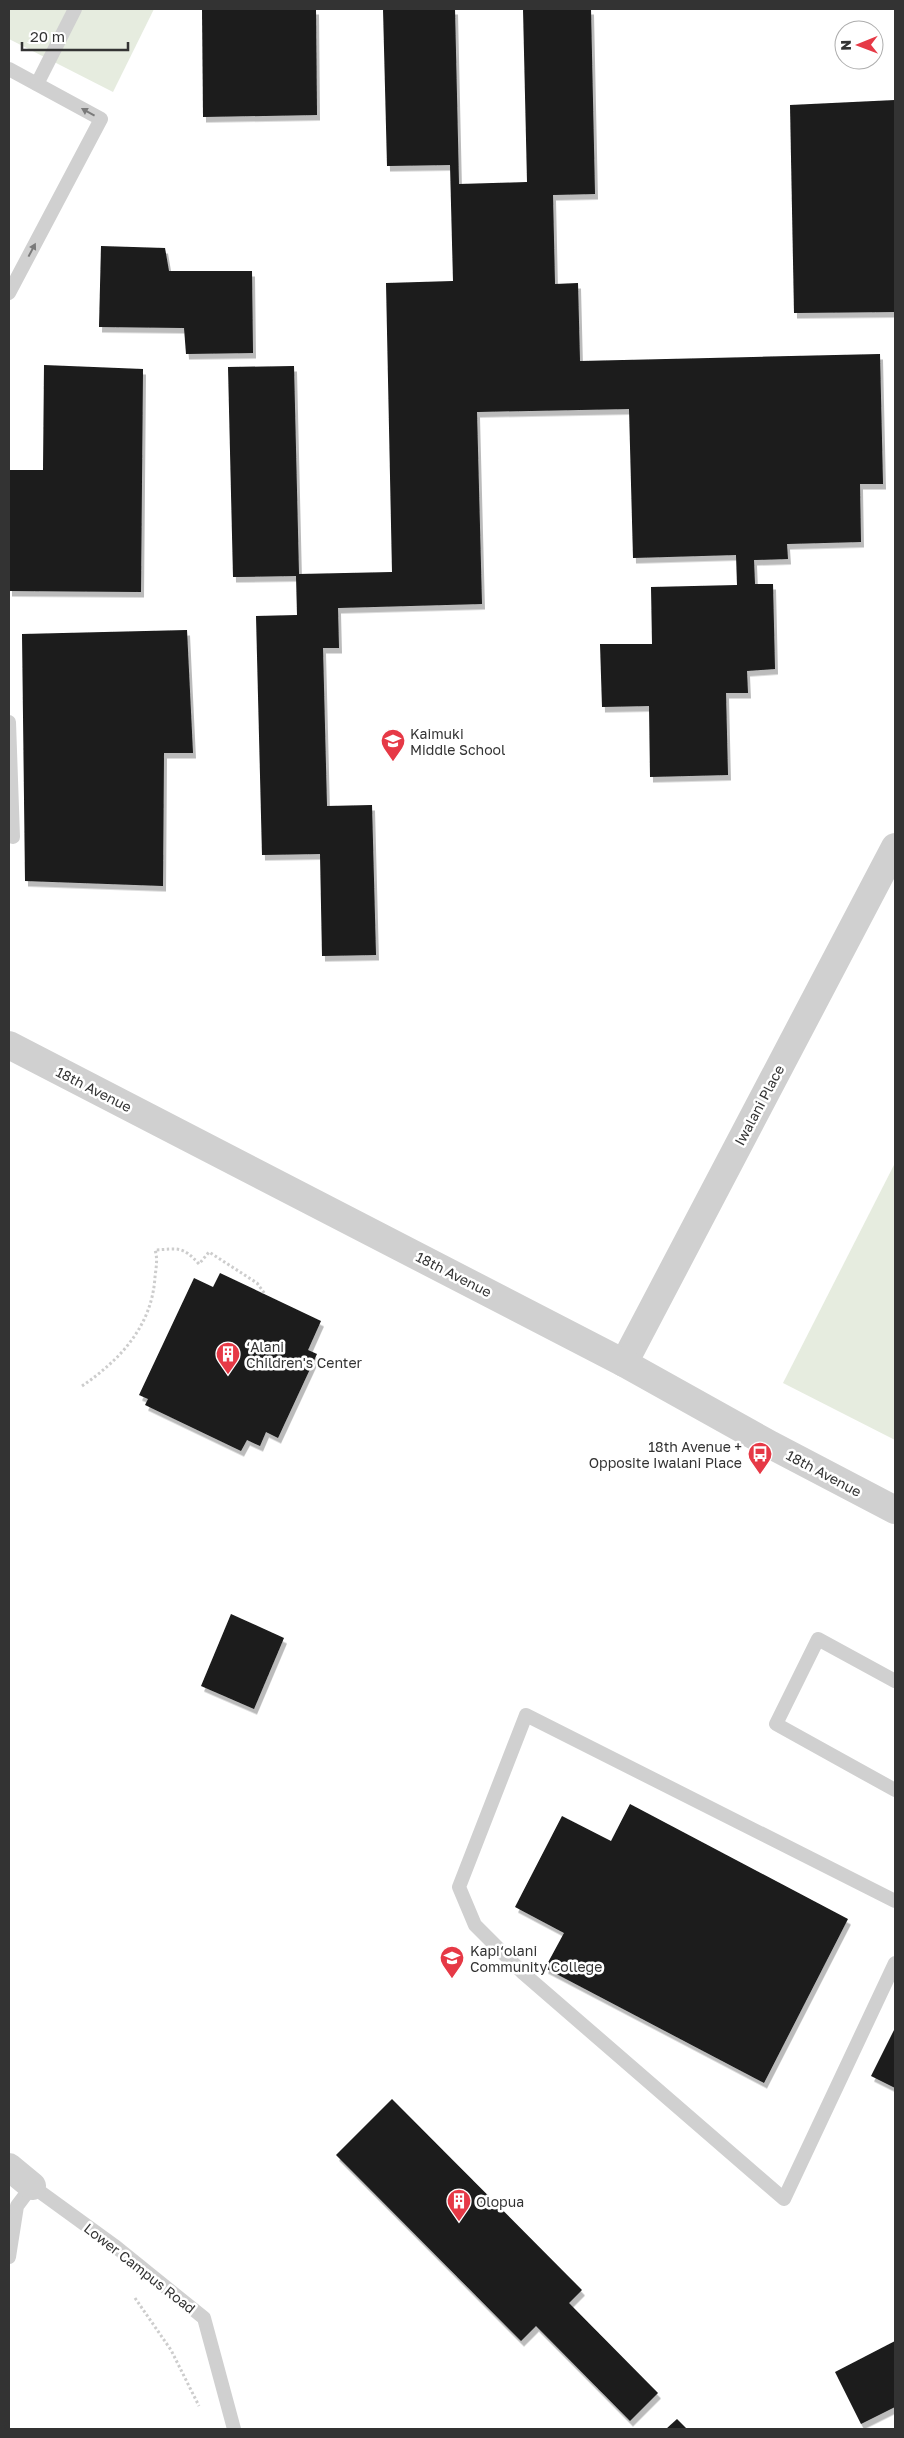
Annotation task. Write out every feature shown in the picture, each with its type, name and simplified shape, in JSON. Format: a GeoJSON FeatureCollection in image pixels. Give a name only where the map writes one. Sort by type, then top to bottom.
{"type":"FeatureCollection","features":[{"type":"Feature","properties":{"kind":"street","name":"Iwalani Place"},"geometry":{"type":"LineString","coordinates":[[624,1363],[895,847]]}},
{"type":"Feature","properties":{"kind":"street","name":"18th Avenue"},"geometry":{"type":"LineString","coordinates":[[9,1045],[624,1363],[771,1445],[895,1510]]}},
{"type":"Feature","properties":{"kind":"street","name":"Lower Campus Road"},"geometry":{"type":"LineString","coordinates":[[9,2167],[32,2186]]}},
{"type":"Feature","properties":{"kind":"lane"},"geometry":{"type":"LineString","coordinates":[[37,84],[75,9]]}},
{"type":"Feature","properties":{"kind":"lane"},"geometry":{"type":"LineString","coordinates":[[9,69],[101,119],[9,293]]}},
{"type":"Feature","properties":{"kind":"lane"},"geometry":{"type":"LineString","coordinates":[[9,722],[13,837]]}},
{"type":"Feature","properties":{"kind":"lane"},"geometry":{"type":"LineString","coordinates":[[895,1681],[818,1639],[776,1724],[895,1790]]}},
{"type":"Feature","properties":{"kind":"lane"},"geometry":{"type":"LineString","coordinates":[[895,1901],[526,1715],[460,1887],[475,1924],[523,1973],[784,2199],[895,1964]]}},
{"type":"Feature","properties":{"kind":"lane"},"geometry":{"type":"LineString","coordinates":[[9,2257],[17,2206],[32,2186]]}},
{"type":"Feature","properties":{"kind":"lane","name":"Lower Campus Road"},"geometry":{"type":"LineString","coordinates":[[32,2186],[116,2247],[204,2318],[234,2429]]}},
{"type":"Feature","properties":{"kind":"path"},"geometry":{"type":"LineString","coordinates":[[82,1386],[109,1367],[148,1315],[155,1289],[157,1257],[154,1250],[182,1249],[188,1252],[199,1264],[209,1252],[257,1283],[265,1294]]}},
{"type":"Feature","properties":{"kind":"path"},"geometry":{"type":"LineString","coordinates":[[130,2292],[171,2350],[202,2413]]}},
{"type":"Feature","properties":{"kind":"shaded area"},"geometry":{"type":"Polygon","coordinates":[[[9,9],[154,9],[113,92],[9,39],[9,9]]]}},
{"type":"Feature","properties":{"kind":"shaded area"},"geometry":{"type":"Polygon","coordinates":[[[895,1163],[895,1440],[783,1383],[895,1163]]]}},
{"type":"Feature","properties":{"kind":"building"},"geometry":{"type":"Polygon","coordinates":[[[202,9],[316,9],[317,115],[203,117],[202,9]]]}},
{"type":"Feature","properties":{"kind":"building"},"geometry":{"type":"Polygon","coordinates":[[[383,9],[455,9],[459,184],[527,182],[523,9],[591,9],[595,194],[553,195],[555,284],[578,283],[580,361],[880,354],[883,484],[860,484],[861,542],[787,544],[788,559],[754,560],[755,584],[773,584],[775,669],[747,671],[748,693],[726,693],[728,775],[650,777],[649,706],[602,707],[600,644],[652,644],[651,587],[737,585],[736,555],[633,558],[629,409],[477,412],[482,604],[338,608],[339,648],[323,648],[327,806],[372,805],[376,955],[322,956],[320,854],[262,855],[256,616],[297,615],[296,576],[233,577],[228,367],[294,366],[299,574],[392,572],[386,283],[453,281],[450,165],[387,166],[383,9]]]}},
{"type":"Feature","properties":{"kind":"building"},"geometry":{"type":"Polygon","coordinates":[[[895,100],[895,312],[794,313],[790,105],[895,100]]]}},
{"type":"Feature","properties":{"kind":"building"},"geometry":{"type":"Polygon","coordinates":[[[101,246],[165,248],[169,271],[252,271],[253,353],[186,354],[184,328],[99,327],[101,246]]]}},
{"type":"Feature","properties":{"kind":"building"},"geometry":{"type":"Polygon","coordinates":[[[44,365],[143,369],[141,592],[9,591],[9,470],[43,470],[44,365]]]}},
{"type":"Feature","properties":{"kind":"building"},"geometry":{"type":"Polygon","coordinates":[[[187,630],[193,753],[164,753],[163,886],[25,881],[22,634],[187,630]]]}},
{"type":"Feature","properties":{"kind":"building","name":"‘Alani Children's Center"},"geometry":{"type":"Polygon","coordinates":[[[220,1273],[321,1321],[308,1350],[317,1354],[278,1438],[266,1432],[260,1446],[247,1440],[241,1451],[145,1405],[148,1399],[139,1395],[194,1278],[213,1287],[220,1273]]]}},
{"type":"Feature","properties":{"kind":"building"},"geometry":{"type":"Polygon","coordinates":[[[231,1614],[284,1638],[254,1709],[201,1686],[231,1614]]]}},
{"type":"Feature","properties":{"kind":"building"},"geometry":{"type":"Polygon","coordinates":[[[630,1804],[848,1919],[764,2083],[545,1968],[564,1933],[515,1907],[562,1816],[611,1841],[630,1804]]]}},
{"type":"Feature","properties":{"kind":"building"},"geometry":{"type":"Polygon","coordinates":[[[895,2028],[895,2088],[871,2076],[895,2028]]]}},
{"type":"Feature","properties":{"kind":"building","name":"Olopua"},"geometry":{"type":"Polygon","coordinates":[[[392,2099],[582,2290],[569,2303],[658,2393],[630,2421],[536,2326],[521,2341],[336,2155],[392,2099]]]}},
{"type":"Feature","properties":{"kind":"building"},"geometry":{"type":"Polygon","coordinates":[[[895,2341],[895,2407],[861,2424],[835,2372],[895,2341]]]}},
{"type":"Feature","properties":{"kind":"building"},"geometry":{"type":"Polygon","coordinates":[[[677,2419],[687,2429],[666,2429],[677,2419]]]}},
{"type":"Feature","properties":{"kind":"place","name":"Kaimuki Middle School"},"geometry":{"type":"Point","coordinates":[393,762]}},
{"type":"Feature","properties":{"kind":"place","name":"‘Alani Children's Center"},"geometry":{"type":"Point","coordinates":[228,1375]}},
{"type":"Feature","properties":{"kind":"place","name":"18th Avenue + Opposite Iwalani Place"},"geometry":{"type":"Point","coordinates":[760,1475]}},
{"type":"Feature","properties":{"kind":"place","name":"Kapi‘olani Community College"},"geometry":{"type":"Point","coordinates":[452,1979]}},
{"type":"Feature","properties":{"kind":"place","name":"Olopua"},"geometry":{"type":"Point","coordinates":[459,2222]}}]}
